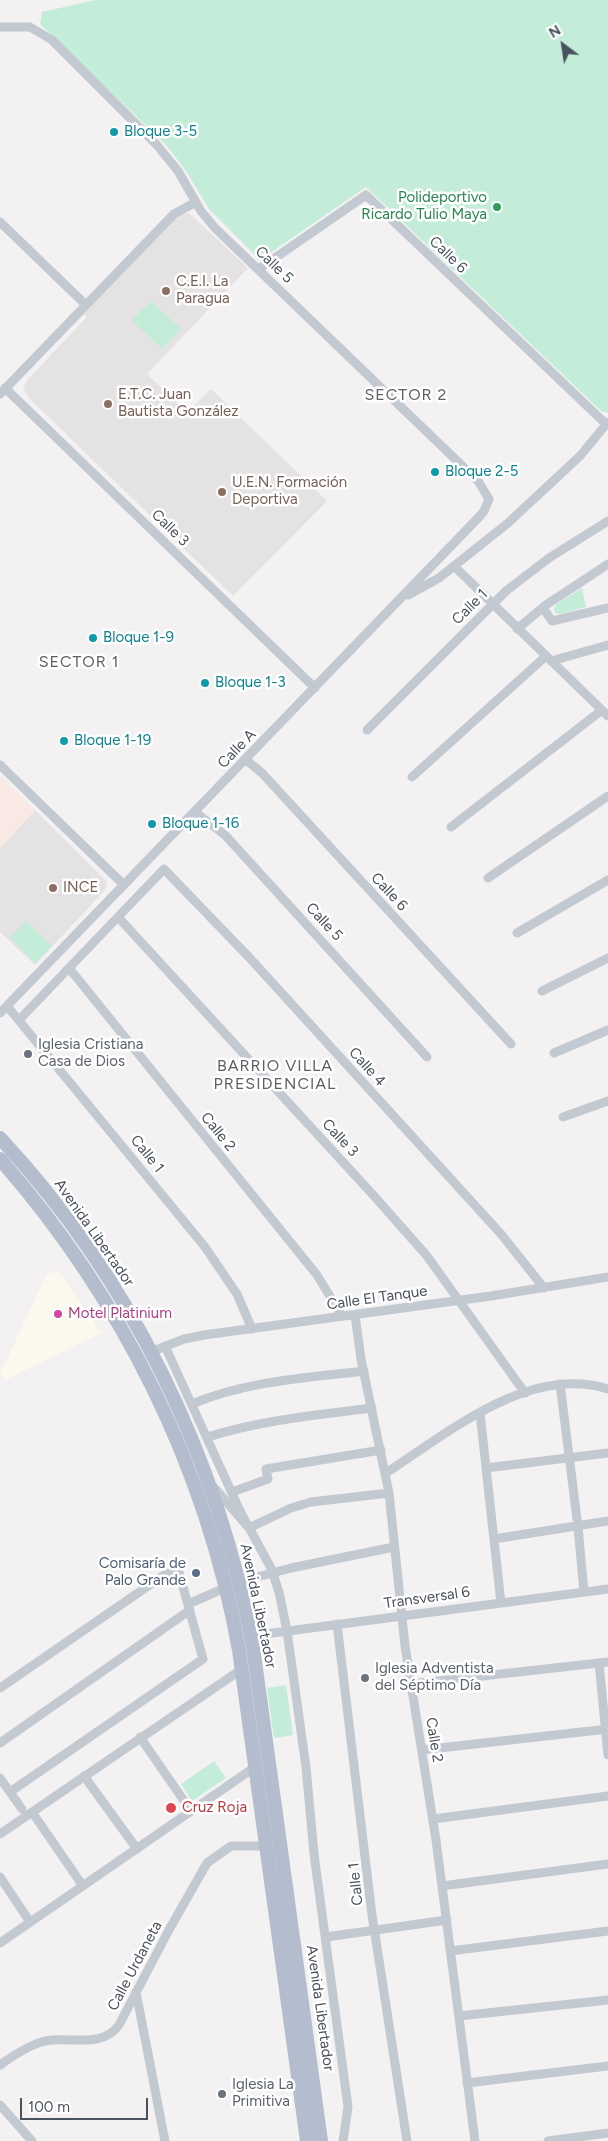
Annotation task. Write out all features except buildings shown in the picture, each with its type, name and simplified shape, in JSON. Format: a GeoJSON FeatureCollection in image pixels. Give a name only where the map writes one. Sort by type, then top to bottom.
{"type":"FeatureCollection","features":[{"type":"Feature","properties":{"kind":"main road","name":"Avenida Libertador"},"geometry":{"type":"LineString","coordinates":[[0,1138],[36,1179],[96,1260],[150,1352],[182,1417],[208,1480],[238,1582],[250,1636],[321,2141]]}},
{"type":"Feature","properties":{"kind":"main road","name":"Avenida Libertador"},"geometry":{"type":"LineString","coordinates":[[0,1159],[74,1253],[134,1350],[169,1423],[188,1470],[225,1588],[242,1669],[307,2141]]}},
{"type":"Feature","properties":{"kind":"main road"},"geometry":{"type":"LineString","coordinates":[[225,1588],[238,1582]]}},
{"type":"Feature","properties":{"kind":"street","name":"Calle 5"},"geometry":{"type":"LineString","coordinates":[[0,27],[30,27],[52,40],[156,144],[178,171],[206,218],[478,481],[488,499]]}},
{"type":"Feature","properties":{"kind":"street","name":"Calle 6"},"geometry":{"type":"LineString","coordinates":[[259,269],[366,195],[607,423]]}},
{"type":"Feature","properties":{"kind":"street"},"geometry":{"type":"LineString","coordinates":[[3,391],[174,214],[196,202]]}},
{"type":"Feature","properties":{"kind":"street"},"geometry":{"type":"LineString","coordinates":[[0,222],[86,305]]}},
{"type":"Feature","properties":{"kind":"street","name":"Calle 3"},"geometry":{"type":"LineString","coordinates":[[3,391],[315,688]]}},
{"type":"Feature","properties":{"kind":"street"},"geometry":{"type":"LineString","coordinates":[[401,598],[425,587],[454,566],[538,496],[580,456],[607,423]]}},
{"type":"Feature","properties":{"kind":"street","name":"Calle A"},"geometry":{"type":"LineString","coordinates":[[0,1013],[484,511],[488,499]]}},
{"type":"Feature","properties":{"kind":"street","name":"Calle 1"},"geometry":{"type":"LineString","coordinates":[[367,730],[506,591],[549,558],[608,521]]}},
{"type":"Feature","properties":{"kind":"street"},"geometry":{"type":"LineString","coordinates":[[517,629],[543,608],[608,564]]}},
{"type":"Feature","properties":{"kind":"street"},"geometry":{"type":"LineString","coordinates":[[451,827],[605,713],[454,566]]}},
{"type":"Feature","properties":{"kind":"street"},"geometry":{"type":"LineString","coordinates":[[543,608],[552,621],[608,608]]}},
{"type":"Feature","properties":{"kind":"street"},"geometry":{"type":"LineString","coordinates":[[412,777],[549,658],[608,645]]}},
{"type":"Feature","properties":{"kind":"street","name":"Calle 6"},"geometry":{"type":"LineString","coordinates":[[246,760],[262,773],[511,1044]]}},
{"type":"Feature","properties":{"kind":"street"},"geometry":{"type":"LineString","coordinates":[[0,764],[127,882],[143,891],[19,1020]]}},
{"type":"Feature","properties":{"kind":"street"},"geometry":{"type":"LineString","coordinates":[[488,878],[608,796]]}},
{"type":"Feature","properties":{"kind":"street","name":"Calle 5"},"geometry":{"type":"LineString","coordinates":[[195,812],[225,835],[427,1057]]}},
{"type":"Feature","properties":{"kind":"street","name":"Calle 4"},"geometry":{"type":"LineString","coordinates":[[143,891],[164,869],[247,954],[487,1219],[544,1288]]}},
{"type":"Feature","properties":{"kind":"street"},"geometry":{"type":"LineString","coordinates":[[518,933],[608,880]]}},
{"type":"Feature","properties":{"kind":"street","name":"Calle 3"},"geometry":{"type":"LineString","coordinates":[[118,917],[375,1196],[439,1271],[525,1393]]}},
{"type":"Feature","properties":{"kind":"street"},"geometry":{"type":"LineString","coordinates":[[87,924],[99,936]]}},
{"type":"Feature","properties":{"kind":"street"},"geometry":{"type":"LineString","coordinates":[[542,991],[608,958]]}},
{"type":"Feature","properties":{"kind":"street","name":"Calle 2"},"geometry":{"type":"LineString","coordinates":[[69,968],[317,1275],[342,1316]]}},
{"type":"Feature","properties":{"kind":"street","name":"Calle 1"},"geometry":{"type":"LineString","coordinates":[[7,1006],[205,1246],[237,1294],[252,1329]]}},
{"type":"Feature","properties":{"kind":"street"},"geometry":{"type":"LineString","coordinates":[[554,1053],[608,1030]]}},
{"type":"Feature","properties":{"kind":"street"},"geometry":{"type":"LineString","coordinates":[[563,1117],[608,1101]]}},
{"type":"Feature","properties":{"kind":"street","name":"Calle El Tanque"},"geometry":{"type":"LineString","coordinates":[[150,1352],[204,1335],[460,1301],[608,1277]]}},
{"type":"Feature","properties":{"kind":"street","name":"Calle 2"},"geometry":{"type":"LineString","coordinates":[[355,1315],[364,1371],[389,1493],[401,1615],[433,1819],[475,2141]]}},
{"type":"Feature","properties":{"kind":"street","name":"Avenida Libertador"},"geometry":{"type":"LineString","coordinates":[[165,1346],[249,1528],[273,1573],[287,1631],[306,1767],[312,1841],[348,2107],[343,2141]]}},
{"type":"Feature","properties":{"kind":"street"},"geometry":{"type":"LineString","coordinates":[[192,1404],[224,1391],[265,1383],[364,1371]]}},
{"type":"Feature","properties":{"kind":"street"},"geometry":{"type":"LineString","coordinates":[[386,1473],[480,1413],[525,1393],[560,1384],[582,1383],[608,1389]]}},
{"type":"Feature","properties":{"kind":"street"},"geometry":{"type":"LineString","coordinates":[[560,1384],[584,1592]]}},
{"type":"Feature","properties":{"kind":"street"},"geometry":{"type":"LineString","coordinates":[[208,1437],[230,1430],[287,1419],[372,1408]]}},
{"type":"Feature","properties":{"kind":"street"},"geometry":{"type":"LineString","coordinates":[[480,1413],[501,1603]]}},
{"type":"Feature","properties":{"kind":"street"},"geometry":{"type":"LineString","coordinates":[[232,1492],[268,1479],[266,1469],[380,1450]]}},
{"type":"Feature","properties":{"kind":"street"},"geometry":{"type":"LineString","coordinates":[[486,1468],[608,1453]]}},
{"type":"Feature","properties":{"kind":"street"},"geometry":{"type":"LineString","coordinates":[[208,1480],[249,1528],[291,1508],[310,1502],[389,1493]]}},
{"type":"Feature","properties":{"kind":"street"},"geometry":{"type":"LineString","coordinates":[[494,1539],[608,1522]]}},
{"type":"Feature","properties":{"kind":"street"},"geometry":{"type":"LineString","coordinates":[[238,1582],[394,1547]]}},
{"type":"Feature","properties":{"kind":"street"},"geometry":{"type":"LineString","coordinates":[[0,1688],[172,1570],[178,1569],[203,1659],[10,1792]]}},
{"type":"Feature","properties":{"kind":"street"},"geometry":{"type":"LineString","coordinates":[[0,1743],[189,1607],[225,1588]]}},
{"type":"Feature","properties":{"kind":"street","name":"Transversal 6"},"geometry":{"type":"LineString","coordinates":[[250,1636],[608,1589]]}},
{"type":"Feature","properties":{"kind":"street","name":"Calle 1"},"geometry":{"type":"LineString","coordinates":[[337,1624],[375,1930],[407,2141]]}},
{"type":"Feature","properties":{"kind":"street"},"geometry":{"type":"LineString","coordinates":[[411,1684],[603,1662],[608,1755]]}},
{"type":"Feature","properties":{"kind":"street"},"geometry":{"type":"LineString","coordinates":[[0,1834],[242,1669]]}},
{"type":"Feature","properties":{"kind":"street"},"geometry":{"type":"LineString","coordinates":[[422,1750],[606,1729]]}},
{"type":"Feature","properties":{"kind":"street"},"geometry":{"type":"LineString","coordinates":[[140,1737],[191,1811]]}},
{"type":"Feature","properties":{"kind":"street"},"geometry":{"type":"LineString","coordinates":[[0,1943],[255,1767]]}},
{"type":"Feature","properties":{"kind":"street"},"geometry":{"type":"LineString","coordinates":[[84,1776],[137,1849]]}},
{"type":"Feature","properties":{"kind":"street"},"geometry":{"type":"LineString","coordinates":[[0,1778],[22,1809]]}},
{"type":"Feature","properties":{"kind":"street"},"geometry":{"type":"LineString","coordinates":[[433,1819],[608,1796]]}},
{"type":"Feature","properties":{"kind":"street"},"geometry":{"type":"LineString","coordinates":[[32,1812],[83,1886]]}},
{"type":"Feature","properties":{"kind":"street","name":"Calle Urdaneta"},"geometry":{"type":"LineString","coordinates":[[0,2065],[20,2052],[47,2041],[94,2040],[111,2035],[119,2025],[207,1863],[218,1854],[236,1845],[266,1846]]}},
{"type":"Feature","properties":{"kind":"street"},"geometry":{"type":"LineString","coordinates":[[442,1886],[608,1864]]}},
{"type":"Feature","properties":{"kind":"street"},"geometry":{"type":"LineString","coordinates":[[0,1877],[30,1922]]}},
{"type":"Feature","properties":{"kind":"street"},"geometry":{"type":"LineString","coordinates":[[326,1937],[447,1920]]}},
{"type":"Feature","properties":{"kind":"street"},"geometry":{"type":"LineString","coordinates":[[450,1951],[608,1931]]}},
{"type":"Feature","properties":{"kind":"street"},"geometry":{"type":"LineString","coordinates":[[136,1992],[165,2141]]}},
{"type":"Feature","properties":{"kind":"street"},"geometry":{"type":"LineString","coordinates":[[459,2016],[608,2000]]}},
{"type":"Feature","properties":{"kind":"street"},"geometry":{"type":"LineString","coordinates":[[467,2083],[608,2066]]}},
{"type":"Feature","properties":{"kind":"street"},"geometry":{"type":"LineString","coordinates":[[0,2105],[32,2141]]}},
{"type":"Feature","properties":{"kind":"street"},"geometry":{"type":"LineString","coordinates":[[548,2141],[608,2133]]}},
{"type":"Feature","properties":{"kind":"shaded area"},"geometry":{"type":"Polygon","coordinates":[[[189,213],[248,268],[147,374],[187,412],[211,389],[327,501],[233,596],[28,397],[23,389],[27,380],[87,317],[84,314],[176,218],[182,214],[189,213]]]}},
{"type":"Feature","properties":{"kind":"shaded area"},"geometry":{"type":"Polygon","coordinates":[[[0,777],[35,810],[0,848],[0,777]]]}},
{"type":"Feature","properties":{"kind":"shaded area","name":"INCE"},"geometry":{"type":"Polygon","coordinates":[[[35,810],[107,882],[105,890],[35,965],[0,932],[0,848],[35,810]]]}},
{"type":"Feature","properties":{"kind":"shaded area","name":"Motel Platinium"},"geometry":{"type":"Polygon","coordinates":[[[57,1269],[101,1333],[5,1380],[0,1374],[46,1276],[57,1269]]]}},
{"type":"Feature","properties":{"kind":"green space","name":"Polideportivo Ricardo Tulio Maya"},"geometry":{"type":"Polygon","coordinates":[[[95,0],[608,0],[608,413],[601,411],[366,187],[260,260],[209,209],[186,171],[167,146],[40,24],[42,12],[95,0]]]}},
{"type":"Feature","properties":{"kind":"green space"},"geometry":{"type":"Polygon","coordinates":[[[151,301],[181,329],[162,349],[132,320],[151,301]]]}},
{"type":"Feature","properties":{"kind":"green space"},"geometry":{"type":"Polygon","coordinates":[[[582,588],[586,607],[561,614],[555,613],[554,608],[557,604],[582,588]]]}},
{"type":"Feature","properties":{"kind":"green space"},"geometry":{"type":"Polygon","coordinates":[[[26,921],[52,946],[35,963],[10,938],[26,921]]]}},
{"type":"Feature","properties":{"kind":"green space"},"geometry":{"type":"Polygon","coordinates":[[[286,1685],[293,1735],[274,1738],[267,1688],[286,1685]]]}},
{"type":"Feature","properties":{"kind":"green space"},"geometry":{"type":"Polygon","coordinates":[[[214,1761],[226,1778],[192,1801],[181,1784],[214,1761]]]}},
{"type":"Feature","properties":{"kind":"place","name":"Bloque 3-5"},"geometry":{"type":"Point","coordinates":[114,132]}},
{"type":"Feature","properties":{"kind":"place","name":"Polideportivo Ricardo Tulio Maya"},"geometry":{"type":"Point","coordinates":[497,207]}},
{"type":"Feature","properties":{"kind":"place","name":"C.E.I. La Paragua"},"geometry":{"type":"Point","coordinates":[166,291]}},
{"type":"Feature","properties":{"kind":"place","name":"E.T.C. Juan Bautista González"},"geometry":{"type":"Point","coordinates":[108,404]}},
{"type":"Feature","properties":{"kind":"place","name":"Bloque 2-5"},"geometry":{"type":"Point","coordinates":[435,472]}},
{"type":"Feature","properties":{"kind":"place","name":"U.E.N. Formación Deportiva"},"geometry":{"type":"Point","coordinates":[222,492]}},
{"type":"Feature","properties":{"kind":"place","name":"Bloque 1-9"},"geometry":{"type":"Point","coordinates":[93,638]}},
{"type":"Feature","properties":{"kind":"place","name":"Bloque 1-3"},"geometry":{"type":"Point","coordinates":[205,683]}},
{"type":"Feature","properties":{"kind":"place","name":"Bloque 1-19"},"geometry":{"type":"Point","coordinates":[64,741]}},
{"type":"Feature","properties":{"kind":"place","name":"Bloque 1-16"},"geometry":{"type":"Point","coordinates":[152,824]}},
{"type":"Feature","properties":{"kind":"place","name":"INCE"},"geometry":{"type":"Point","coordinates":[53,888]}},
{"type":"Feature","properties":{"kind":"place","name":"Iglesia Cristiana Casa de Dios"},"geometry":{"type":"Point","coordinates":[28,1054]}},
{"type":"Feature","properties":{"kind":"place","name":"Motel Platinium"},"geometry":{"type":"Point","coordinates":[58,1314]}},
{"type":"Feature","properties":{"kind":"place","name":"Comisaría de Palo Grande"},"geometry":{"type":"Point","coordinates":[196,1573]}},
{"type":"Feature","properties":{"kind":"place","name":"Iglesia Adventista del Séptimo Día"},"geometry":{"type":"Point","coordinates":[365,1678]}},
{"type":"Feature","properties":{"kind":"place","name":"Cruz Roja"},"geometry":{"type":"Point","coordinates":[171,1808]}},
{"type":"Feature","properties":{"kind":"place","name":"Iglesia La Primitiva"},"geometry":{"type":"Point","coordinates":[222,2094]}},
{"type":"Feature","properties":{"kind":"district","name":"SECTOR 2"},"geometry":{"type":"Point","coordinates":[406,395]}},
{"type":"Feature","properties":{"kind":"district","name":"SECTOR 1"},"geometry":{"type":"Point","coordinates":[79,662]}},
{"type":"Feature","properties":{"kind":"district","name":"BARRIO VILLA PRESIDENCIAL"},"geometry":{"type":"Point","coordinates":[275,1075]}}]}
